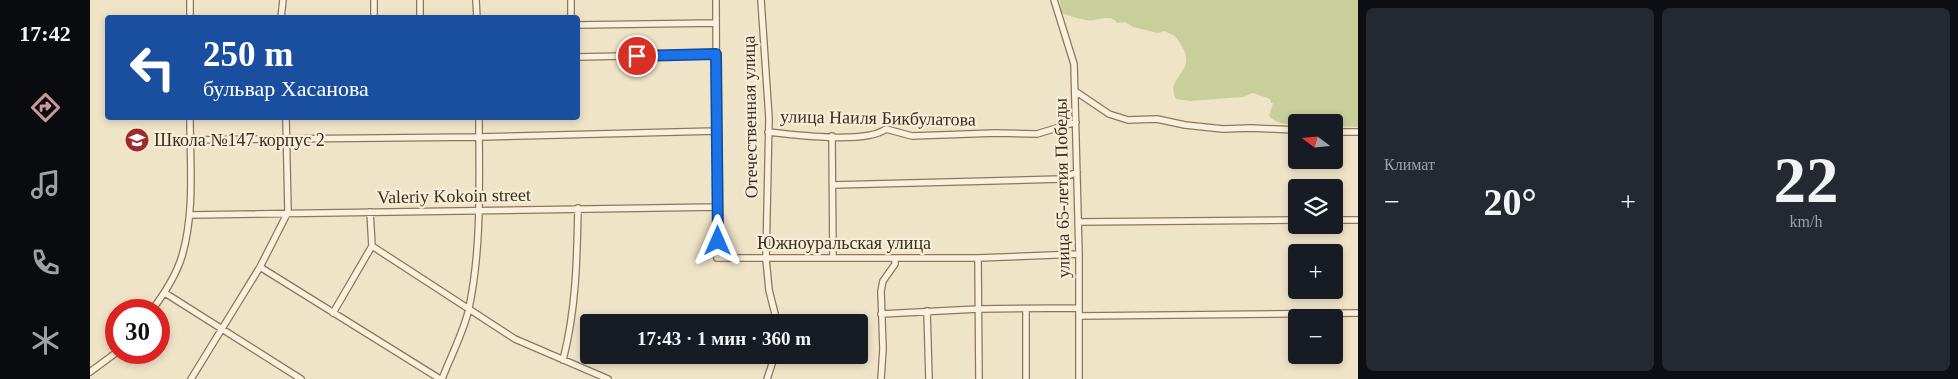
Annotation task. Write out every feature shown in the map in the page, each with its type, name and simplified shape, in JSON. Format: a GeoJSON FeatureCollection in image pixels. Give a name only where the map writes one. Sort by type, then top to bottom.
{"type":"FeatureCollection","features":[{"type":"Feature","properties":{"kind":"street"},"geometry":{"type":"LineString","coordinates":[[190,0],[190,15]]}},
{"type":"Feature","properties":{"kind":"street"},"geometry":{"type":"LineString","coordinates":[[282,15],[284,0]]}},
{"type":"Feature","properties":{"kind":"street"},"geometry":{"type":"LineString","coordinates":[[374,0],[374,15]]}},
{"type":"Feature","properties":{"kind":"street"},"geometry":{"type":"LineString","coordinates":[[420,0],[420,15]]}},
{"type":"Feature","properties":{"kind":"street"},"geometry":{"type":"LineString","coordinates":[[476,0],[477,15]]}},
{"type":"Feature","properties":{"kind":"street"},"geometry":{"type":"LineString","coordinates":[[570,0],[571,15]]}},
{"type":"Feature","properties":{"kind":"street","name":"Южноуральская улица"},"geometry":{"type":"LineString","coordinates":[[716,0],[718,258],[978,258],[1079,254]]}},
{"type":"Feature","properties":{"kind":"street","name":"Отечественная улица"},"geometry":{"type":"LineString","coordinates":[[762,0],[768,132],[766,258],[769,290],[775,314]]}},
{"type":"Feature","properties":{"kind":"street","name":"улица 65-летия Победы"},"geometry":{"type":"LineString","coordinates":[[1054,0],[1074,64],[1079,254],[1079,379]]}},
{"type":"Feature","properties":{"kind":"street"},"geometry":{"type":"LineString","coordinates":[[580,25],[716,23]]}},
{"type":"Feature","properties":{"kind":"street"},"geometry":{"type":"LineString","coordinates":[[580,57],[716,54]]}},
{"type":"Feature","properties":{"kind":"street"},"geometry":{"type":"LineString","coordinates":[[1075,91],[1109,114],[1128,120],[1157,119],[1184,125],[1223,129],[1288,130]]}},
{"type":"Feature","properties":{"kind":"street"},"geometry":{"type":"LineString","coordinates":[[160,299],[182,256],[190,215],[190,120]]}},
{"type":"Feature","properties":{"kind":"street"},"geometry":{"type":"LineString","coordinates":[[191,379],[260,268],[288,212],[286,120]]}},
{"type":"Feature","properties":{"kind":"street"},"geometry":{"type":"LineString","coordinates":[[260,268],[441,379],[469,310],[476,258],[479,211],[479,120]]}},
{"type":"Feature","properties":{"kind":"street","name":"улица Наиля Бикбулатова"},"geometry":{"type":"LineString","coordinates":[[768,132],[832,136],[874,135],[886,129],[912,136],[996,133],[1037,134],[1076,122]]}},
{"type":"Feature","properties":{"kind":"street"},"geometry":{"type":"LineString","coordinates":[[190,140],[479,137],[716,130]]}},
{"type":"Feature","properties":{"kind":"street"},"geometry":{"type":"LineString","coordinates":[[1343,132],[1358,132]]}},
{"type":"Feature","properties":{"kind":"street"},"geometry":{"type":"LineString","coordinates":[[832,136],[833,258]]}},
{"type":"Feature","properties":{"kind":"street"},"geometry":{"type":"LineString","coordinates":[[833,185],[1061,179],[1077,172]]}},
{"type":"Feature","properties":{"kind":"street","name":"Valeriy Kokoin street"},"geometry":{"type":"LineString","coordinates":[[190,215],[288,212],[718,207]]}},
{"type":"Feature","properties":{"kind":"street"},"geometry":{"type":"LineString","coordinates":[[563,360],[570,332],[577,271],[578,208]]}},
{"type":"Feature","properties":{"kind":"street"},"geometry":{"type":"LineString","coordinates":[[333,313],[372,246],[370,212]]}},
{"type":"Feature","properties":{"kind":"street"},"geometry":{"type":"LineString","coordinates":[[1078,222],[1288,220]]}},
{"type":"Feature","properties":{"kind":"street"},"geometry":{"type":"LineString","coordinates":[[1343,220],[1358,220]]}},
{"type":"Feature","properties":{"kind":"street"},"geometry":{"type":"LineString","coordinates":[[372,246],[515,339],[608,379]]}},
{"type":"Feature","properties":{"kind":"street"},"geometry":{"type":"LineString","coordinates":[[881,379],[883,349],[881,291],[895,264],[895,258]]}},
{"type":"Feature","properties":{"kind":"street"},"geometry":{"type":"LineString","coordinates":[[978,258],[979,379]]}},
{"type":"Feature","properties":{"kind":"street"},"geometry":{"type":"LineString","coordinates":[[165,293],[301,379]]}},
{"type":"Feature","properties":{"kind":"street"},"geometry":{"type":"LineString","coordinates":[[881,314],[978,309],[1079,308]]}},
{"type":"Feature","properties":{"kind":"street"},"geometry":{"type":"LineString","coordinates":[[1026,309],[1026,379]]}},
{"type":"Feature","properties":{"kind":"street"},"geometry":{"type":"LineString","coordinates":[[927,312],[929,379]]}},
{"type":"Feature","properties":{"kind":"street"},"geometry":{"type":"LineString","coordinates":[[1079,316],[1357,314]]}},
{"type":"Feature","properties":{"kind":"street"},"geometry":{"type":"LineString","coordinates":[[90,372],[105,361]]}},
{"type":"Feature","properties":{"kind":"street"},"geometry":{"type":"LineString","coordinates":[[767,379],[772,364]]}},
{"type":"Feature","properties":{"kind":"green space"},"geometry":{"type":"Polygon","coordinates":[[[1060,0],[1358,0],[1358,127],[1343,126],[1343,114],[1288,114],[1288,124],[1278,122],[1269,116],[1273,103],[1271,103],[1270,99],[1253,93],[1243,97],[1190,101],[1176,99],[1174,85],[1186,62],[1185,54],[1175,36],[1164,31],[1158,33],[1133,27],[1125,22],[1117,23],[1110,18],[1090,20],[1061,13],[1060,0]]]}},
{"type":"Feature","properties":{"kind":"place","name":"Школа №147 корпус 2"},"geometry":{"type":"Point","coordinates":[137,140]}},
{"type":"Feature","properties":{"kind":"route"},"geometry":{"type":"LineString","coordinates":[[637,56],[716,54],[718,241]]}}]}
